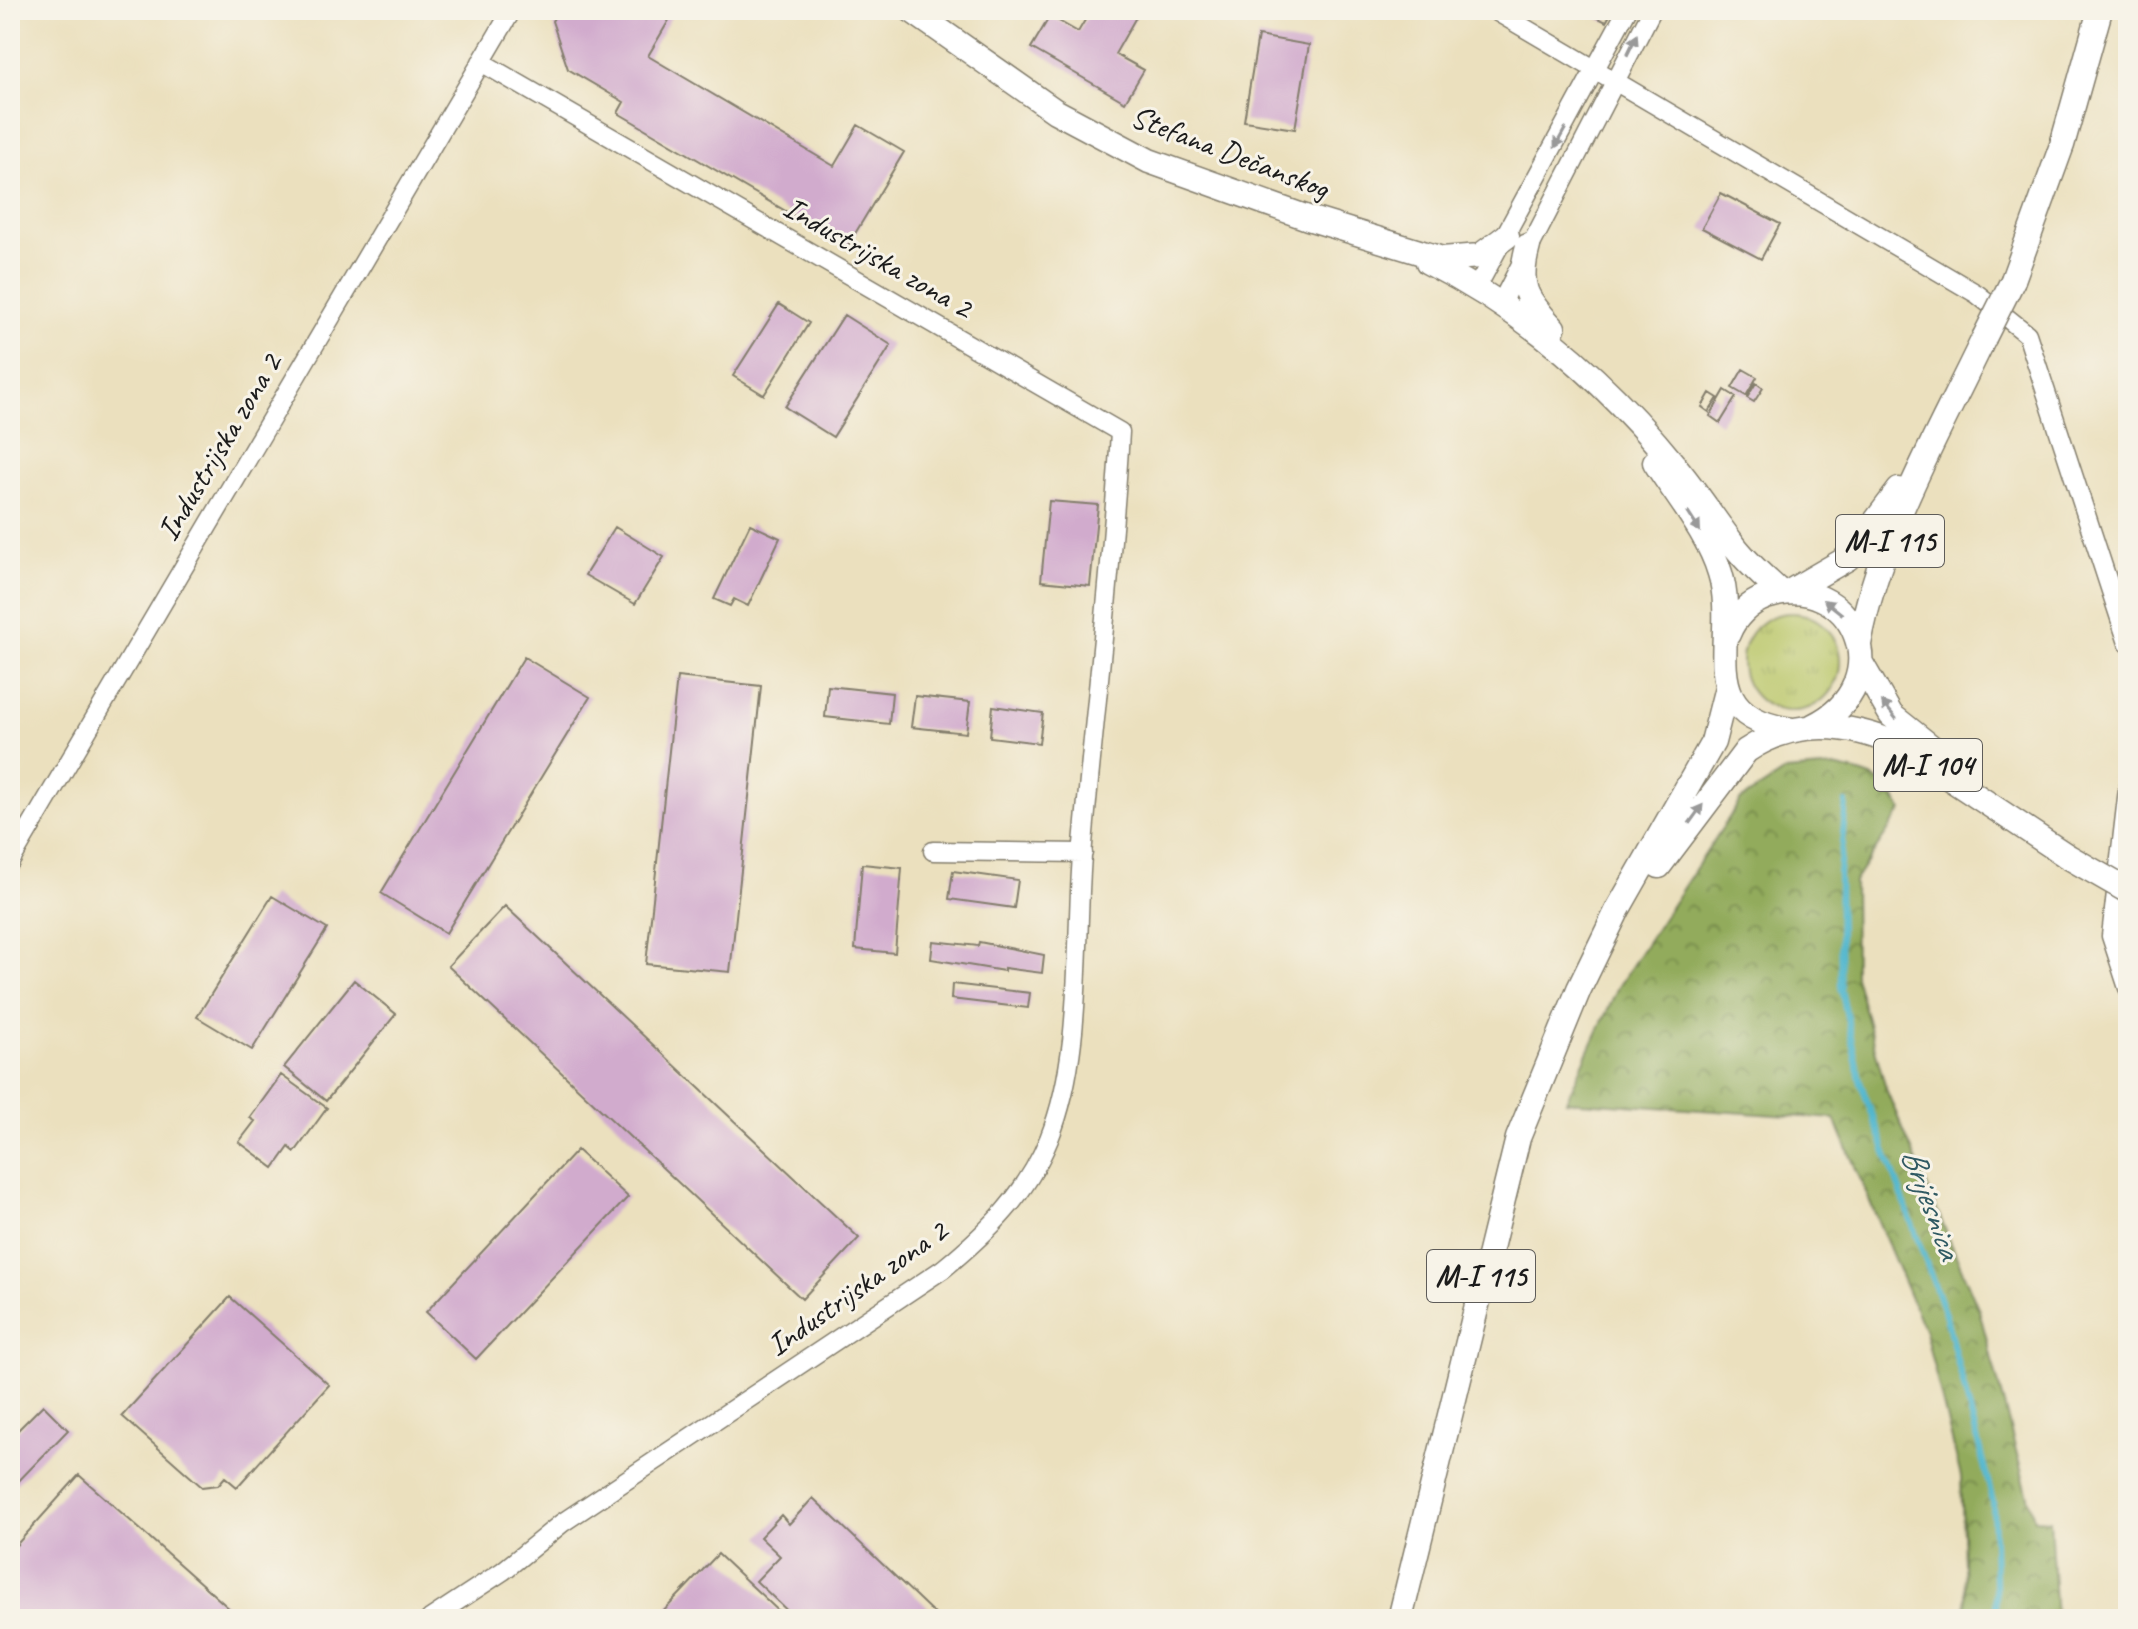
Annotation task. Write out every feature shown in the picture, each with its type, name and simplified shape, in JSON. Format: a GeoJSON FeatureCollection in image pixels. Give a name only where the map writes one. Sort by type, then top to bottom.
{"type":"FeatureCollection","features":[{"type":"Feature","properties":{"kind":"main road","name":"Stefana Dečanskog"},"geometry":{"type":"LineString","coordinates":[[911,10],[1055,111],[1149,161],[1370,239]]}},
{"type":"Feature","properties":{"kind":"main road","name":"M-I 115"},"geometry":{"type":"LineString","coordinates":[[1601,946],[1710,794],[1746,751],[1762,740],[1832,717],[1847,702],[1857,684],[1860,653],[1882,559],[1932,442],[2013,280],[2062,145],[2100,10]]}},
{"type":"Feature","properties":{"kind":"main road"},"geometry":{"type":"LineString","coordinates":[[1370,239],[1442,259],[1465,260],[1517,241],[1529,301],[1600,385]]}},
{"type":"Feature","properties":{"kind":"main road"},"geometry":{"type":"LineString","coordinates":[[1370,239],[1477,287],[1555,344],[1623,408],[1674,464],[1734,547],[1786,592]]}},
{"type":"Feature","properties":{"kind":"main road"},"geometry":{"type":"LineString","coordinates":[[1623,408],[1698,528],[1719,570],[1728,611],[1723,647]]}},
{"type":"Feature","properties":{"kind":"main road","name":"M-I 115"},"geometry":{"type":"LineString","coordinates":[[1400,1619],[1479,1286],[1518,1138],[1579,989],[1618,909],[1700,769],[1718,730],[1727,687],[1722,667],[1723,647],[1730,628],[1743,611],[1760,599],[1786,592],[1848,558],[1873,529],[1932,442]]}},
{"type":"Feature","properties":{"kind":"main road","name":"M-I 115"},"geometry":{"type":"LineString","coordinates":[[1786,592],[1826,601],[1852,626],[1860,653]]}},
{"type":"Feature","properties":{"kind":"main road","name":"M-I 104"},"geometry":{"type":"LineString","coordinates":[[1860,653],[1891,715],[1976,781],[2034,832],[2067,856],[2128,891]]}},
{"type":"Feature","properties":{"kind":"main road"},"geometry":{"type":"LineString","coordinates":[[1727,687],[1738,705],[1753,718],[1772,727],[1802,728]]}},
{"type":"Feature","properties":{"kind":"main road","name":"M-I 104"},"geometry":{"type":"LineString","coordinates":[[1802,728],[1849,727],[1901,746],[1970,794],[2034,832]]}},
{"type":"Feature","properties":{"kind":"street","name":"Industrijska zona 2"},"geometry":{"type":"LineString","coordinates":[[10,862],[512,10]]}},
{"type":"Feature","properties":{"kind":"street"},"geometry":{"type":"LineString","coordinates":[[1494,10],[1977,294],[2027,334],[2128,643]]}},
{"type":"Feature","properties":{"kind":"street"},"geometry":{"type":"LineString","coordinates":[[1501,303],[1517,241],[1627,10]]}},
{"type":"Feature","properties":{"kind":"street"},"geometry":{"type":"LineString","coordinates":[[1477,287],[1517,241],[1614,82],[1652,10]]}},
{"type":"Feature","properties":{"kind":"street","name":"Industrijska zona 2"},"geometry":{"type":"LineString","coordinates":[[430,1619],[503,1571],[562,1523],[943,1269],[991,1229],[1026,1186],[1050,1137],[1063,1090],[1073,1009],[1083,853],[1113,556],[1120,432],[481,62]]}},
{"type":"Feature","properties":{"kind":"street"},"geometry":{"type":"LineString","coordinates":[[2128,789],[2111,936],[2128,988]]}},
{"type":"Feature","properties":{"kind":"street"},"geometry":{"type":"LineString","coordinates":[[933,851],[1083,853]]}},
{"type":"Feature","properties":{"kind":"green space"},"geometry":{"type":"Polygon","coordinates":[[[1791,613],[1810,616],[1826,627],[1837,643],[1840,662],[1837,681],[1826,697],[1810,708],[1791,711],[1772,708],[1756,697],[1745,681],[1742,662],[1745,643],[1756,627],[1772,616],[1791,613]]]}},
{"type":"Feature","properties":{"kind":"green space"},"geometry":{"type":"Polygon","coordinates":[[[1834,767],[1875,779],[1889,790],[1902,810],[1854,882],[1855,976],[1886,1089],[1979,1310],[2034,1519],[2050,1520],[2056,1619],[1966,1619],[1961,1477],[1925,1332],[1835,1119],[1566,1101],[1618,987],[1740,801],[1786,771],[1834,767]]]}},
{"type":"Feature","properties":{"kind":"building"},"geometry":{"type":"Polygon","coordinates":[[[559,10],[675,10],[648,56],[834,166],[858,125],[904,152],[847,247],[618,113],[624,102],[568,69],[552,21],[559,10]]]}},
{"type":"Feature","properties":{"kind":"building"},"geometry":{"type":"Polygon","coordinates":[[[1091,10],[1140,10],[1115,54],[1144,70],[1125,102],[1031,48],[1050,16],[1078,32],[1091,10]]]}},
{"type":"Feature","properties":{"kind":"building"},"geometry":{"type":"Polygon","coordinates":[[[1583,10],[1613,10],[1606,22],[1583,10]]]}},
{"type":"Feature","properties":{"kind":"building"},"geometry":{"type":"Polygon","coordinates":[[[1258,36],[1309,45],[1295,129],[1244,121],[1258,36]]]}},
{"type":"Feature","properties":{"kind":"building"},"geometry":{"type":"Polygon","coordinates":[[[1721,193],[1780,224],[1761,259],[1702,228],[1721,193]]]}},
{"type":"Feature","properties":{"kind":"building"},"geometry":{"type":"Polygon","coordinates":[[[779,304],[809,323],[764,395],[733,376],[779,304]]]}},
{"type":"Feature","properties":{"kind":"building"},"geometry":{"type":"Polygon","coordinates":[[[844,315],[891,345],[833,437],[785,407],[844,315]]]}},
{"type":"Feature","properties":{"kind":"building"},"geometry":{"type":"Polygon","coordinates":[[[1743,369],[1757,377],[1746,396],[1732,388],[1743,369]]]}},
{"type":"Feature","properties":{"kind":"building"},"geometry":{"type":"Polygon","coordinates":[[[1756,383],[1763,388],[1754,402],[1747,398],[1756,383]]]}},
{"type":"Feature","properties":{"kind":"building"},"geometry":{"type":"Polygon","coordinates":[[[1725,390],[1736,397],[1720,423],[1710,416],[1725,390]]]}},
{"type":"Feature","properties":{"kind":"building"},"geometry":{"type":"Polygon","coordinates":[[[1710,393],[1718,398],[1709,412],[1702,407],[1710,393]]]}},
{"type":"Feature","properties":{"kind":"building"},"geometry":{"type":"Polygon","coordinates":[[[1049,501],[1098,505],[1090,586],[1041,581],[1049,501]]]}},
{"type":"Feature","properties":{"kind":"building"},"geometry":{"type":"Polygon","coordinates":[[[750,524],[780,538],[748,606],[734,599],[730,606],[714,599],[750,524]]]}},
{"type":"Feature","properties":{"kind":"building"},"geometry":{"type":"Polygon","coordinates":[[[615,527],[664,557],[635,604],[585,575],[615,527]]]}},
{"type":"Feature","properties":{"kind":"building"},"geometry":{"type":"Polygon","coordinates":[[[524,657],[590,697],[446,933],[381,893],[524,657]]]}},
{"type":"Feature","properties":{"kind":"building"},"geometry":{"type":"Polygon","coordinates":[[[677,677],[761,686],[730,972],[646,964],[677,677]]]}},
{"type":"Feature","properties":{"kind":"building"},"geometry":{"type":"Polygon","coordinates":[[[828,686],[892,693],[889,724],[825,717],[828,686]]]}},
{"type":"Feature","properties":{"kind":"building"},"geometry":{"type":"Polygon","coordinates":[[[915,696],[970,702],[966,733],[911,727],[915,696]]]}},
{"type":"Feature","properties":{"kind":"building"},"geometry":{"type":"Polygon","coordinates":[[[993,706],[1043,713],[1039,743],[990,737],[993,706]]]}},
{"type":"Feature","properties":{"kind":"building"},"geometry":{"type":"Polygon","coordinates":[[[862,864],[902,868],[895,953],[855,949],[862,864]]]}},
{"type":"Feature","properties":{"kind":"building"},"geometry":{"type":"Polygon","coordinates":[[[953,871],[1018,880],[1014,908],[949,899],[953,871]]]}},
{"type":"Feature","properties":{"kind":"building"},"geometry":{"type":"Polygon","coordinates":[[[272,896],[327,929],[252,1050],[197,1017],[272,896]]]}},
{"type":"Feature","properties":{"kind":"building"},"geometry":{"type":"Polygon","coordinates":[[[505,906],[859,1238],[802,1299],[448,966],[505,906]]]}},
{"type":"Feature","properties":{"kind":"building"},"geometry":{"type":"Polygon","coordinates":[[[933,941],[978,946],[979,942],[1044,955],[1042,973],[1004,968],[1004,971],[931,959],[933,941]]]}},
{"type":"Feature","properties":{"kind":"building"},"geometry":{"type":"Polygon","coordinates":[[[354,980],[396,1014],[326,1101],[284,1067],[354,980]]]}},
{"type":"Feature","properties":{"kind":"building"},"geometry":{"type":"Polygon","coordinates":[[[952,984],[1030,993],[1028,1008],[951,999],[952,984]]]}},
{"type":"Feature","properties":{"kind":"building"},"geometry":{"type":"Polygon","coordinates":[[[281,1075],[327,1108],[295,1152],[289,1147],[274,1168],[239,1142],[255,1121],[250,1118],[281,1075]]]}},
{"type":"Feature","properties":{"kind":"building"},"geometry":{"type":"Polygon","coordinates":[[[577,1150],[628,1197],[476,1359],[426,1312],[577,1150]]]}},
{"type":"Feature","properties":{"kind":"building"},"geometry":{"type":"Polygon","coordinates":[[[230,1297],[329,1385],[237,1487],[225,1477],[218,1485],[202,1487],[122,1416],[230,1297]]]}},
{"type":"Feature","properties":{"kind":"building"},"geometry":{"type":"Polygon","coordinates":[[[43,1405],[68,1430],[10,1490],[10,1438],[43,1405]]]}},
{"type":"Feature","properties":{"kind":"building"},"geometry":{"type":"Polygon","coordinates":[[[79,1475],[241,1619],[10,1619],[10,1552],[79,1475]]]}},
{"type":"Feature","properties":{"kind":"building"},"geometry":{"type":"Polygon","coordinates":[[[813,1498],[940,1619],[796,1619],[756,1581],[780,1556],[760,1537],[781,1515],[789,1524],[813,1498]]]}},
{"type":"Feature","properties":{"kind":"building"},"geometry":{"type":"Polygon","coordinates":[[[718,1554],[787,1619],[656,1619],[718,1554]]]}},
{"type":"Feature","properties":{"kind":"waterway","name":"Brijesnica"},"geometry":{"type":"LineString","coordinates":[[1846,803],[1839,873],[1841,989],[1861,1084],[1946,1317],[1993,1501],[1996,1619]]}}]}
